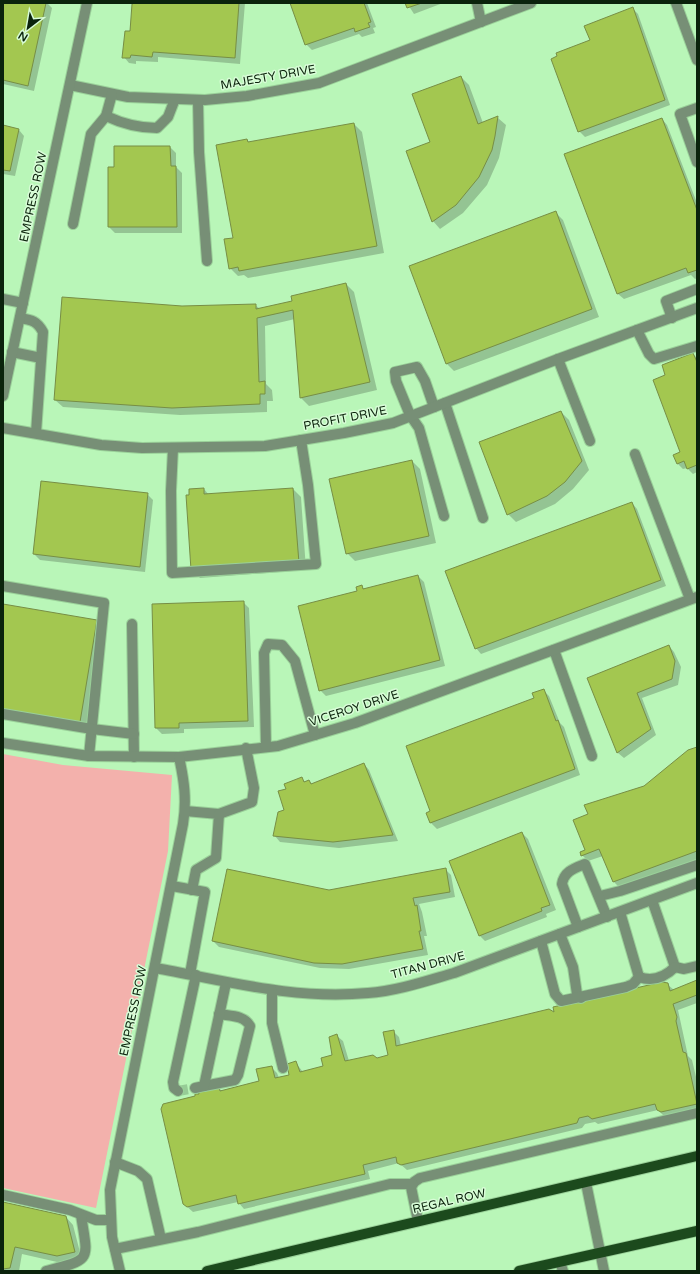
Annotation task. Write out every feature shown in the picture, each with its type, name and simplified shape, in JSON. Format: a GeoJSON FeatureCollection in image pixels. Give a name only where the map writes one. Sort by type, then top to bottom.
{"type":"FeatureCollection","features":[{"type":"Feature","properties":{"kind":"main road","name":"REGAL ROW"},"geometry":{"type":"LineString","coordinates":[[207,1271],[697,1156]]}},
{"type":"Feature","properties":{"kind":"main road"},"geometry":{"type":"LineString","coordinates":[[519,1271],[562,1266],[600,1254],[697,1231]]}},
{"type":"Feature","properties":{"kind":"street","name":"EMPRESS ROW"},"geometry":{"type":"LineString","coordinates":[[3,396],[87,3]]}},
{"type":"Feature","properties":{"kind":"street"},"geometry":{"type":"LineString","coordinates":[[477,3],[481,22]]}},
{"type":"Feature","properties":{"kind":"street","name":"MAJESTY DRIVE"},"geometry":{"type":"LineString","coordinates":[[70,85],[128,97],[198,100],[247,96],[319,82],[531,3]]}},
{"type":"Feature","properties":{"kind":"street"},"geometry":{"type":"LineString","coordinates":[[676,3],[697,60]]}},
{"type":"Feature","properties":{"kind":"street"},"geometry":{"type":"LineString","coordinates":[[73,224],[91,134],[106,116],[112,94]]}},
{"type":"Feature","properties":{"kind":"street"},"geometry":{"type":"LineString","coordinates":[[106,116],[121,123],[142,128],[157,128],[168,117],[174,99]]}},
{"type":"Feature","properties":{"kind":"street"},"geometry":{"type":"LineString","coordinates":[[198,100],[199,152],[207,261]]}},
{"type":"Feature","properties":{"kind":"street"},"geometry":{"type":"LineString","coordinates":[[697,108],[680,114],[697,162]]}},
{"type":"Feature","properties":{"kind":"street"},"geometry":{"type":"LineString","coordinates":[[672,318],[666,301],[697,289]]}},
{"type":"Feature","properties":{"kind":"street"},"geometry":{"type":"LineString","coordinates":[[3,299],[23,303]]}},
{"type":"Feature","properties":{"kind":"street","name":"PROFIT DRIVE"},"geometry":{"type":"LineString","coordinates":[[3,428],[101,445],[173,448],[265,446],[301,440],[393,423],[410,415],[434,408],[558,359],[697,308]]}},
{"type":"Feature","properties":{"kind":"street"},"geometry":{"type":"LineString","coordinates":[[20,318],[34,320],[39,324],[43,332],[36,434]]}},
{"type":"Feature","properties":{"kind":"street"},"geometry":{"type":"LineString","coordinates":[[637,330],[649,354],[654,359],[697,346]]}},
{"type":"Feature","properties":{"kind":"street"},"geometry":{"type":"LineString","coordinates":[[12,352],[41,358]]}},
{"type":"Feature","properties":{"kind":"street"},"geometry":{"type":"LineString","coordinates":[[558,359],[590,441]]}},
{"type":"Feature","properties":{"kind":"street"},"geometry":{"type":"LineString","coordinates":[[434,408],[425,381],[417,367],[395,372],[396,381],[410,415],[419,428],[444,516]]}},
{"type":"Feature","properties":{"kind":"street"},"geometry":{"type":"LineString","coordinates":[[445,403],[483,518]]}},
{"type":"Feature","properties":{"kind":"street"},"geometry":{"type":"LineString","coordinates":[[173,448],[171,491],[172,573],[316,564],[301,440]]}},
{"type":"Feature","properties":{"kind":"street"},"geometry":{"type":"LineString","coordinates":[[635,454],[693,598]]}},
{"type":"Feature","properties":{"kind":"street"},"geometry":{"type":"LineString","coordinates":[[3,586],[104,603],[89,756]]}},
{"type":"Feature","properties":{"kind":"street","name":"VICEROY DRIVE"},"geometry":{"type":"LineString","coordinates":[[3,743],[89,756],[134,757],[179,757],[246,748],[278,746],[355,723],[693,598]]}},
{"type":"Feature","properties":{"kind":"street"},"geometry":{"type":"LineString","coordinates":[[132,624],[134,757]]}},
{"type":"Feature","properties":{"kind":"street"},"geometry":{"type":"LineString","coordinates":[[266,747],[264,653],[268,644],[282,645],[295,661],[315,735]]}},
{"type":"Feature","properties":{"kind":"street"},"geometry":{"type":"LineString","coordinates":[[554,650],[592,756]]}},
{"type":"Feature","properties":{"kind":"street"},"geometry":{"type":"LineString","coordinates":[[3,714],[92,729],[134,734]]}},
{"type":"Feature","properties":{"kind":"street"},"geometry":{"type":"LineString","coordinates":[[185,811],[219,814],[252,802],[254,788],[246,748]]}},
{"type":"Feature","properties":{"kind":"street","name":"EMPRESS ROW"},"geometry":{"type":"LineString","coordinates":[[120,1271],[111,1220],[110,1190],[172,886],[185,811],[184,781],[179,757]]}},
{"type":"Feature","properties":{"kind":"street"},"geometry":{"type":"LineString","coordinates":[[192,890],[196,870],[216,858],[219,814]]}},
{"type":"Feature","properties":{"kind":"street"},"geometry":{"type":"LineString","coordinates":[[578,927],[562,884],[563,878],[572,869],[585,864],[600,896],[607,916]]}},
{"type":"Feature","properties":{"kind":"street"},"geometry":{"type":"LineString","coordinates":[[600,896],[620,891],[697,865]]}},
{"type":"Feature","properties":{"kind":"street","name":"TITAN DRIVE"},"geometry":{"type":"LineString","coordinates":[[155,968],[272,991],[324,995],[370,993],[417,984],[454,973],[697,883]]}},
{"type":"Feature","properties":{"kind":"street"},"geometry":{"type":"LineString","coordinates":[[172,886],[205,892],[193,975],[173,1082],[174,1088],[178,1091]]}},
{"type":"Feature","properties":{"kind":"street"},"geometry":{"type":"LineString","coordinates":[[652,900],[675,967]]}},
{"type":"Feature","properties":{"kind":"street"},"geometry":{"type":"LineString","coordinates":[[620,912],[639,977]]}},
{"type":"Feature","properties":{"kind":"street"},"geometry":{"type":"LineString","coordinates":[[560,934],[573,967],[577,994],[581,998]]}},
{"type":"Feature","properties":{"kind":"street"},"geometry":{"type":"LineString","coordinates":[[542,941],[555,994],[561,1001],[581,998],[626,987],[633,984],[639,977]]}},
{"type":"Feature","properties":{"kind":"street"},"geometry":{"type":"LineString","coordinates":[[675,967],[684,969],[697,966]]}},
{"type":"Feature","properties":{"kind":"street"},"geometry":{"type":"LineString","coordinates":[[639,977],[647,980],[661,978],[675,967]]}},
{"type":"Feature","properties":{"kind":"street"},"geometry":{"type":"LineString","coordinates":[[219,1014],[241,1018],[247,1021],[250,1026],[238,1075],[235,1080],[200,1087],[226,983]]}},
{"type":"Feature","properties":{"kind":"street"},"geometry":{"type":"LineString","coordinates":[[272,991],[272,1023],[283,1068]]}},
{"type":"Feature","properties":{"kind":"street"},"geometry":{"type":"LineString","coordinates":[[418,1221],[411,1187],[420,1178],[697,1113]]}},
{"type":"Feature","properties":{"kind":"street"},"geometry":{"type":"LineString","coordinates":[[115,1162],[138,1171],[147,1179],[161,1239]]}},
{"type":"Feature","properties":{"kind":"street"},"geometry":{"type":"LineString","coordinates":[[586,1183],[604,1271]]}},
{"type":"Feature","properties":{"kind":"street"},"geometry":{"type":"LineString","coordinates":[[115,1249],[198,1232],[390,1184],[413,1184]]}},
{"type":"Feature","properties":{"kind":"street"},"geometry":{"type":"LineString","coordinates":[[3,1195],[70,1210],[96,1220],[111,1220]]}},
{"type":"Feature","properties":{"kind":"street"},"geometry":{"type":"LineString","coordinates":[[46,1271],[76,1264],[84,1257],[86,1249],[81,1215]]}},
{"type":"Feature","properties":{"kind":"shaded area"},"geometry":{"type":"Polygon","coordinates":[[[3,754],[63,765],[172,775],[168,851],[96,1208],[3,1188],[3,754]]]}},
{"type":"Feature","properties":{"kind":"building"},"geometry":{"type":"Polygon","coordinates":[[[3,3],[46,3],[28,86],[3,80],[3,3]]]}},
{"type":"Feature","properties":{"kind":"building"},"geometry":{"type":"Polygon","coordinates":[[[239,3],[235,58],[153,52],[152,57],[131,55],[130,58],[122,58],[125,31],[130,31],[132,4],[239,3]]]}},
{"type":"Feature","properties":{"kind":"building"},"geometry":{"type":"Polygon","coordinates":[[[290,3],[364,3],[371,22],[368,23],[370,27],[355,32],[354,28],[305,45],[290,3]]]}},
{"type":"Feature","properties":{"kind":"building"},"geometry":{"type":"Polygon","coordinates":[[[405,3],[422,3],[407,8],[405,3]]]}},
{"type":"Feature","properties":{"kind":"building"},"geometry":{"type":"Polygon","coordinates":[[[633,7],[665,100],[578,132],[551,59],[557,56],[556,53],[590,40],[584,26],[633,7]]]}},
{"type":"Feature","properties":{"kind":"building"},"geometry":{"type":"Polygon","coordinates":[[[461,76],[478,124],[498,116],[495,136],[492,150],[479,177],[456,205],[432,222],[406,151],[430,142],[412,94],[461,76]]]}},
{"type":"Feature","properties":{"kind":"building"},"geometry":{"type":"Polygon","coordinates":[[[662,118],[697,210],[697,270],[688,273],[686,268],[617,294],[564,154],[662,118]]]}},
{"type":"Feature","properties":{"kind":"building"},"geometry":{"type":"Polygon","coordinates":[[[354,123],[377,246],[239,271],[238,267],[229,269],[224,239],[233,238],[216,145],[247,139],[248,142],[354,123]]]}},
{"type":"Feature","properties":{"kind":"building"},"geometry":{"type":"Polygon","coordinates":[[[3,125],[19,129],[10,171],[3,170],[3,125]]]}},
{"type":"Feature","properties":{"kind":"building"},"geometry":{"type":"Polygon","coordinates":[[[114,146],[170,146],[171,166],[176,166],[177,227],[108,227],[108,167],[114,167],[114,146]]]}},
{"type":"Feature","properties":{"kind":"building"},"geometry":{"type":"Polygon","coordinates":[[[556,211],[592,309],[446,364],[409,266],[556,211]]]}},
{"type":"Feature","properties":{"kind":"building"},"geometry":{"type":"Polygon","coordinates":[[[346,283],[370,382],[300,398],[293,310],[257,318],[259,382],[265,381],[265,394],[260,394],[260,404],[172,408],[54,400],[62,297],[182,306],[256,304],[256,309],[292,301],[291,296],[346,283]]]}},
{"type":"Feature","properties":{"kind":"building"},"geometry":{"type":"Polygon","coordinates":[[[693,353],[697,362],[697,465],[687,469],[684,461],[677,464],[673,455],[680,452],[653,380],[665,375],[662,365],[693,353]]]}},
{"type":"Feature","properties":{"kind":"building"},"geometry":{"type":"Polygon","coordinates":[[[561,411],[582,461],[565,482],[547,496],[507,515],[479,442],[561,411]]]}},
{"type":"Feature","properties":{"kind":"building"},"geometry":{"type":"Polygon","coordinates":[[[412,460],[429,536],[346,554],[329,479],[412,460]]]}},
{"type":"Feature","properties":{"kind":"building"},"geometry":{"type":"Polygon","coordinates":[[[41,481],[148,493],[140,567],[33,554],[41,481]]]}},
{"type":"Feature","properties":{"kind":"building"},"geometry":{"type":"Polygon","coordinates":[[[204,488],[204,494],[293,488],[299,563],[191,570],[186,495],[189,495],[189,489],[204,488]]]}},
{"type":"Feature","properties":{"kind":"building"},"geometry":{"type":"Polygon","coordinates":[[[632,502],[661,580],[475,649],[445,571],[632,502]]]}},
{"type":"Feature","properties":{"kind":"building"},"geometry":{"type":"Polygon","coordinates":[[[418,575],[440,660],[319,691],[298,606],[357,591],[356,587],[362,585],[363,589],[418,575]]]}},
{"type":"Feature","properties":{"kind":"building"},"geometry":{"type":"Polygon","coordinates":[[[244,601],[248,721],[179,723],[179,728],[155,728],[152,604],[244,601]]]}},
{"type":"Feature","properties":{"kind":"building"},"geometry":{"type":"Polygon","coordinates":[[[3,604],[97,620],[80,722],[3,709],[3,604]]]}},
{"type":"Feature","properties":{"kind":"building"},"geometry":{"type":"Polygon","coordinates":[[[669,645],[675,661],[672,679],[637,693],[651,729],[617,753],[587,678],[669,645]]]}},
{"type":"Feature","properties":{"kind":"building"},"geometry":{"type":"Polygon","coordinates":[[[544,689],[556,721],[558,720],[575,769],[430,823],[426,813],[430,811],[406,746],[534,698],[532,693],[544,689]]]}},
{"type":"Feature","properties":{"kind":"building"},"geometry":{"type":"Polygon","coordinates":[[[697,747],[697,851],[613,882],[599,849],[581,856],[580,852],[585,850],[573,820],[588,814],[584,805],[644,786],[688,750],[697,747]]]}},
{"type":"Feature","properties":{"kind":"building"},"geometry":{"type":"Polygon","coordinates":[[[364,763],[393,835],[333,842],[273,836],[278,812],[284,810],[278,791],[286,789],[284,784],[302,777],[304,782],[309,780],[311,784],[364,763]]]}},
{"type":"Feature","properties":{"kind":"building"},"geometry":{"type":"Polygon","coordinates":[[[522,832],[550,905],[541,908],[542,911],[479,936],[449,861],[522,832]]]}},
{"type":"Feature","properties":{"kind":"building"},"geometry":{"type":"Polygon","coordinates":[[[446,868],[450,892],[413,898],[415,906],[417,905],[421,931],[419,931],[423,949],[342,964],[314,963],[212,941],[227,869],[329,890],[446,868]]]}},
{"type":"Feature","properties":{"kind":"building"},"geometry":{"type":"Polygon","coordinates":[[[697,980],[697,995],[673,1004],[677,1017],[676,1021],[683,1052],[686,1053],[697,1104],[661,1112],[657,1110],[655,1104],[592,1119],[588,1116],[579,1118],[577,1123],[401,1165],[397,1163],[396,1157],[363,1165],[365,1174],[238,1204],[236,1195],[187,1207],[183,1204],[161,1109],[163,1104],[195,1096],[195,1094],[199,1094],[198,1091],[219,1087],[220,1091],[259,1081],[256,1069],[272,1066],[275,1078],[289,1075],[287,1064],[296,1061],[300,1072],[323,1066],[321,1058],[332,1055],[329,1037],[337,1034],[345,1061],[373,1055],[377,1058],[388,1055],[383,1032],[394,1030],[396,1046],[549,1009],[554,1012],[553,1007],[662,982],[668,983],[670,991],[697,980]]]}},
{"type":"Feature","properties":{"kind":"building"},"geometry":{"type":"Polygon","coordinates":[[[3,1202],[66,1216],[75,1252],[57,1256],[15,1247],[10,1268],[3,1269],[3,1202]]]}},
{"type":"Feature","properties":{"kind":"tunnel"},"geometry":{"type":"LineString","coordinates":[[178,1091],[195,1088]]}}]}
